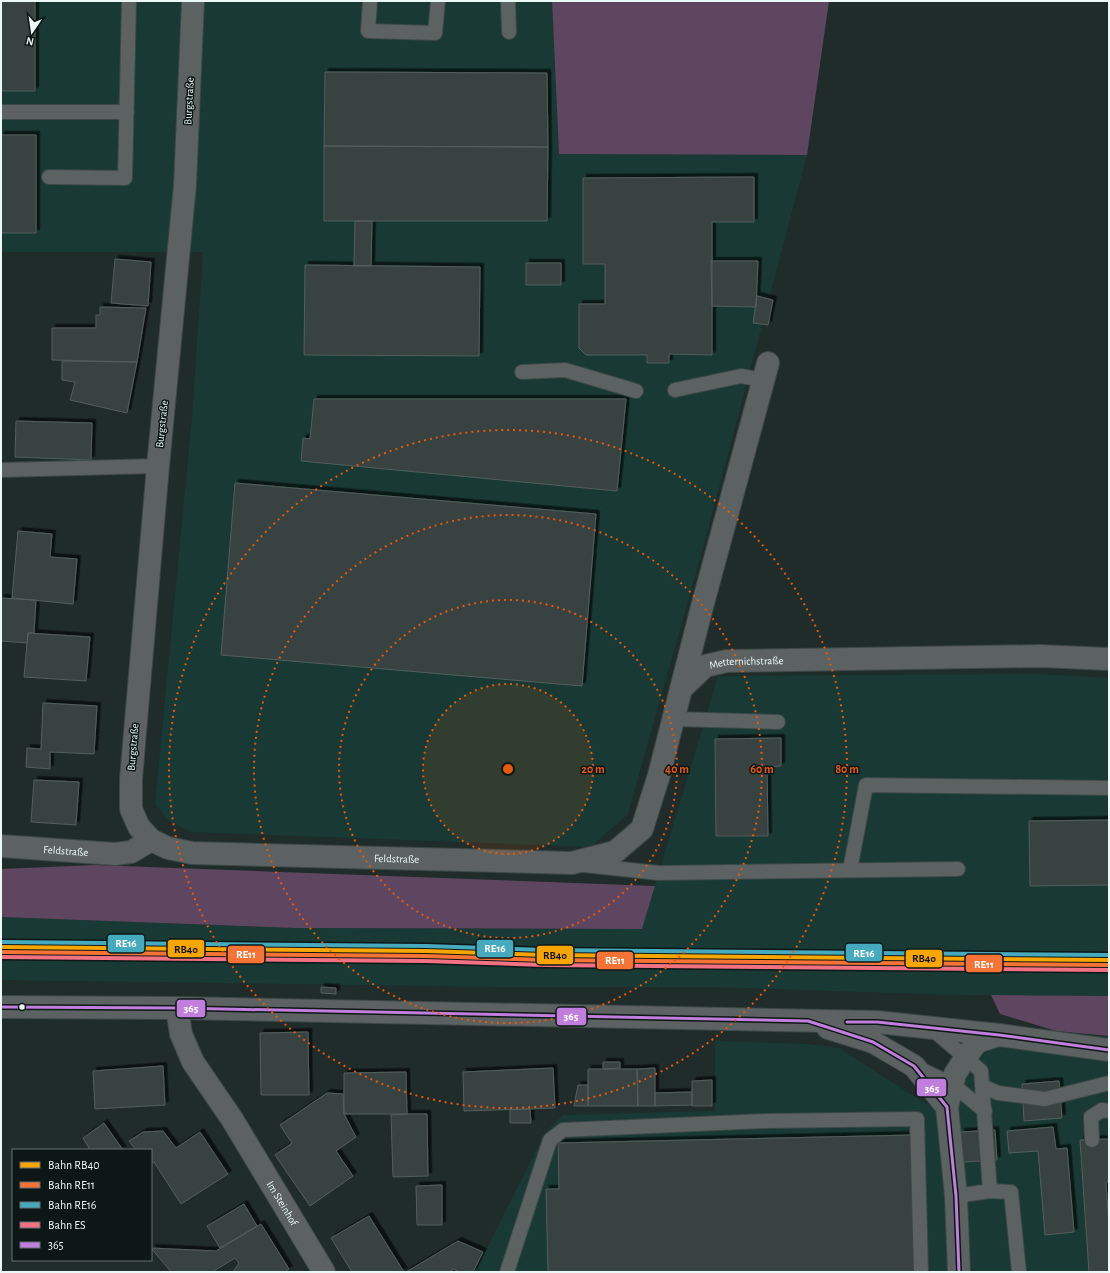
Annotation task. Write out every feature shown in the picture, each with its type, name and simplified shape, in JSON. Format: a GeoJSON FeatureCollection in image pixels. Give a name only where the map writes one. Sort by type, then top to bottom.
{"type":"FeatureCollection","features":[{"type":"Feature","properties":{"kind":"street","name":"Burgstraße"},"geometry":{"type":"LineString","coordinates":[[151,840],[139,827],[131,809],[131,779],[158,466],[185,185],[193,1]]}},
{"type":"Feature","properties":{"kind":"street"},"geometry":{"type":"LineString","coordinates":[[681,689],[766,372]]}},
{"type":"Feature","properties":{"kind":"street","name":"Metternichstraße"},"geometry":{"type":"LineString","coordinates":[[681,689],[705,666],[727,661],[1040,656],[1109,659]]}},
{"type":"Feature","properties":{"kind":"street","name":"Feldstraße"},"geometry":{"type":"LineString","coordinates":[[1,846],[115,854],[131,852],[151,840],[168,848],[192,853],[572,864],[615,852],[642,829],[681,689]]}},
{"type":"Feature","properties":{"kind":"street"},"geometry":{"type":"LineString","coordinates":[[1,1007],[177,1008],[877,1022],[999,1034],[1109,1050]]}},
{"type":"Feature","properties":{"kind":"street","name":"Im Steinhof"},"geometry":{"type":"LineString","coordinates":[[177,1008],[181,1034],[192,1062],[232,1119],[324,1272]]}},
{"type":"Feature","properties":{"kind":"street"},"geometry":{"type":"LineString","coordinates":[[808,1021],[873,1042],[914,1066],[947,1107]]}},
{"type":"Feature","properties":{"kind":"street"},"geometry":{"type":"LineString","coordinates":[[959,1272],[956,1196],[947,1107],[955,1074],[966,1057],[977,1042],[999,1034]]}},
{"type":"Feature","properties":{"kind":"lane"},"geometry":{"type":"LineString","coordinates":[[49,177],[125,178],[129,1]]}},
{"type":"Feature","properties":{"kind":"lane"},"geometry":{"type":"LineString","coordinates":[[370,1],[368,31],[436,33],[438,1]]}},
{"type":"Feature","properties":{"kind":"lane"},"geometry":{"type":"LineString","coordinates":[[508,1],[509,32]]}},
{"type":"Feature","properties":{"kind":"lane"},"geometry":{"type":"LineString","coordinates":[[1,112],[127,112]]}},
{"type":"Feature","properties":{"kind":"lane"},"geometry":{"type":"LineString","coordinates":[[522,372],[565,370],[636,391]]}},
{"type":"Feature","properties":{"kind":"lane"},"geometry":{"type":"LineString","coordinates":[[675,390],[766,372]]}},
{"type":"Feature","properties":{"kind":"lane"},"geometry":{"type":"LineString","coordinates":[[1,470],[158,466]]}},
{"type":"Feature","properties":{"kind":"lane"},"geometry":{"type":"LineString","coordinates":[[673,719],[778,722]]}},
{"type":"Feature","properties":{"kind":"lane"},"geometry":{"type":"LineString","coordinates":[[850,870],[866,785],[1109,788]]}},
{"type":"Feature","properties":{"kind":"lane"},"geometry":{"type":"LineString","coordinates":[[572,864],[659,873],[958,869]]}},
{"type":"Feature","properties":{"kind":"lane"},"geometry":{"type":"LineString","coordinates":[[931,1028],[981,1071],[990,1192]]}},
{"type":"Feature","properties":{"kind":"lane"},"geometry":{"type":"LineString","coordinates":[[914,1066],[952,1084],[985,1110]]}},
{"type":"Feature","properties":{"kind":"lane"},"geometry":{"type":"LineString","coordinates":[[982,1086],[998,1093],[1045,1099],[1109,1083]]}},
{"type":"Feature","properties":{"kind":"lane"},"geometry":{"type":"LineString","coordinates":[[1092,1140],[1092,1117],[1102,1110],[1109,1111]]}},
{"type":"Feature","properties":{"kind":"lane"},"geometry":{"type":"LineString","coordinates":[[507,1272],[550,1140],[563,1130],[766,1121],[917,1119],[921,1272]]}},
{"type":"Feature","properties":{"kind":"lane"},"geometry":{"type":"LineString","coordinates":[[956,1196],[990,1192],[1011,1192],[1019,1272]]}},
{"type":"Feature","properties":{"kind":"shaded area"},"geometry":{"type":"Polygon","coordinates":[[[1,1],[552,1],[559,154],[807,155],[705,541],[628,814],[591,847],[191,832],[169,821],[155,804],[192,417],[203,252],[1,252],[1,1]]]}},
{"type":"Feature","properties":{"kind":"shaded area"},"geometry":{"type":"Polygon","coordinates":[[[552,1],[829,1],[807,155],[559,154],[552,1]]]}},
{"type":"Feature","properties":{"kind":"shaded area"},"geometry":{"type":"Polygon","coordinates":[[[1037,674],[1109,678],[1109,996],[957,995],[712,987],[498,987],[1,980],[1,917],[295,928],[642,929],[718,676],[1037,674]]]}},
{"type":"Feature","properties":{"kind":"shaded area"},"geometry":{"type":"Polygon","coordinates":[[[95,865],[655,886],[642,929],[295,928],[1,917],[1,869],[95,865]]]}},
{"type":"Feature","properties":{"kind":"shaded area"},"geometry":{"type":"Polygon","coordinates":[[[991,995],[1109,996],[1109,1036],[1056,1031],[1000,1014],[991,995]]]}},
{"type":"Feature","properties":{"kind":"shaded area"},"geometry":{"type":"Polygon","coordinates":[[[1014,1029],[1109,1037],[1109,1272],[475,1272],[545,1133],[563,1115],[715,1111],[715,1041],[808,1044],[839,1048],[926,1104],[1014,1029]]]}},
{"type":"Feature","properties":{"kind":"building"},"geometry":{"type":"Polygon","coordinates":[[[1,1],[35,1],[35,91],[1,91],[1,1]]]}},
{"type":"Feature","properties":{"kind":"building"},"geometry":{"type":"Polygon","coordinates":[[[325,72],[547,73],[548,147],[324,146],[325,72]]]}},
{"type":"Feature","properties":{"kind":"building"},"geometry":{"type":"Polygon","coordinates":[[[1,135],[36,135],[36,233],[1,233],[1,135]]]}},
{"type":"Feature","properties":{"kind":"building"},"geometry":{"type":"Polygon","coordinates":[[[324,146],[548,147],[547,221],[324,221],[324,146]]]}},
{"type":"Feature","properties":{"kind":"building"},"geometry":{"type":"Polygon","coordinates":[[[754,177],[754,222],[712,222],[712,355],[669,354],[669,363],[647,363],[647,355],[586,355],[579,348],[579,304],[605,304],[605,264],[583,264],[583,178],[754,177]]]}},
{"type":"Feature","properties":{"kind":"building"},"geometry":{"type":"Polygon","coordinates":[[[355,221],[372,221],[371,266],[354,266],[355,221]]]}},
{"type":"Feature","properties":{"kind":"building"},"geometry":{"type":"Polygon","coordinates":[[[115,259],[151,262],[148,306],[111,303],[115,259]]]}},
{"type":"Feature","properties":{"kind":"building"},"geometry":{"type":"Polygon","coordinates":[[[711,261],[758,261],[756,307],[712,306],[711,261]]]}},
{"type":"Feature","properties":{"kind":"building"},"geometry":{"type":"Polygon","coordinates":[[[526,263],[561,263],[561,285],[526,285],[526,263]]]}},
{"type":"Feature","properties":{"kind":"building"},"geometry":{"type":"Polygon","coordinates":[[[305,265],[480,267],[479,356],[304,355],[305,265]]]}},
{"type":"Feature","properties":{"kind":"building"},"geometry":{"type":"Polygon","coordinates":[[[757,296],[773,300],[768,325],[753,323],[757,296]]]}},
{"type":"Feature","properties":{"kind":"building"},"geometry":{"type":"Polygon","coordinates":[[[100,307],[146,308],[137,362],[52,360],[52,328],[96,328],[96,315],[100,315],[100,307]]]}},
{"type":"Feature","properties":{"kind":"building"},"geometry":{"type":"Polygon","coordinates":[[[62,361],[137,362],[127,413],[70,400],[75,382],[62,380],[62,361]]]}},
{"type":"Feature","properties":{"kind":"building"},"geometry":{"type":"Polygon","coordinates":[[[314,399],[626,399],[617,491],[301,461],[303,438],[310,439],[314,399]]]}},
{"type":"Feature","properties":{"kind":"building"},"geometry":{"type":"Polygon","coordinates":[[[16,421],[92,423],[91,460],[15,457],[16,421]]]}},
{"type":"Feature","properties":{"kind":"building"},"geometry":{"type":"Polygon","coordinates":[[[235,483],[596,514],[582,686],[221,655],[235,483]]]}},
{"type":"Feature","properties":{"kind":"building"},"geometry":{"type":"Polygon","coordinates":[[[18,531],[52,534],[50,557],[77,559],[73,604],[12,598],[18,531]]]}},
{"type":"Feature","properties":{"kind":"building"},"geometry":{"type":"Polygon","coordinates":[[[1,598],[36,600],[34,633],[28,633],[27,643],[1,641],[1,598]]]}},
{"type":"Feature","properties":{"kind":"building"},"geometry":{"type":"Polygon","coordinates":[[[28,633],[90,637],[86,681],[24,677],[28,633]]]}},
{"type":"Feature","properties":{"kind":"building"},"geometry":{"type":"Polygon","coordinates":[[[43,703],[97,706],[94,754],[50,752],[50,769],[26,767],[27,748],[41,749],[43,703]]]}},
{"type":"Feature","properties":{"kind":"building"},"geometry":{"type":"Polygon","coordinates":[[[781,738],[781,766],[767,767],[768,836],[716,836],[715,739],[781,738]]]}},
{"type":"Feature","properties":{"kind":"building"},"geometry":{"type":"Polygon","coordinates":[[[34,780],[79,782],[76,825],[31,822],[34,780]]]}},
{"type":"Feature","properties":{"kind":"building"},"geometry":{"type":"Polygon","coordinates":[[[1109,820],[1109,885],[1030,886],[1029,821],[1109,820]]]}},
{"type":"Feature","properties":{"kind":"building"},"geometry":{"type":"Polygon","coordinates":[[[321,987],[336,988],[336,994],[321,993],[321,987]]]}},
{"type":"Feature","properties":{"kind":"building"},"geometry":{"type":"Polygon","coordinates":[[[308,1032],[309,1095],[261,1095],[260,1033],[308,1032]]]}},
{"type":"Feature","properties":{"kind":"building"},"geometry":{"type":"Polygon","coordinates":[[[603,1062],[620,1062],[620,1068],[603,1069],[603,1062]]]}},
{"type":"Feature","properties":{"kind":"building"},"geometry":{"type":"Polygon","coordinates":[[[163,1066],[165,1105],[95,1109],[93,1071],[163,1066]]]}},
{"type":"Feature","properties":{"kind":"building"},"geometry":{"type":"Polygon","coordinates":[[[553,1068],[555,1108],[464,1111],[463,1072],[553,1068]]]}},
{"type":"Feature","properties":{"kind":"building"},"geometry":{"type":"Polygon","coordinates":[[[655,1068],[655,1106],[638,1106],[637,1069],[655,1068]]]}},
{"type":"Feature","properties":{"kind":"building"},"geometry":{"type":"Polygon","coordinates":[[[588,1069],[637,1069],[638,1106],[588,1106],[588,1069]]]}},
{"type":"Feature","properties":{"kind":"building"},"geometry":{"type":"Polygon","coordinates":[[[406,1072],[407,1114],[344,1114],[344,1073],[406,1072]]]}},
{"type":"Feature","properties":{"kind":"building"},"geometry":{"type":"Polygon","coordinates":[[[712,1080],[712,1106],[692,1106],[692,1081],[712,1080]]]}},
{"type":"Feature","properties":{"kind":"building"},"geometry":{"type":"Polygon","coordinates":[[[1059,1081],[1062,1118],[1024,1121],[1022,1084],[1059,1081]]]}},
{"type":"Feature","properties":{"kind":"building"},"geometry":{"type":"Polygon","coordinates":[[[578,1085],[588,1085],[588,1106],[574,1106],[578,1085]]]}},
{"type":"Feature","properties":{"kind":"building"},"geometry":{"type":"Polygon","coordinates":[[[692,1092],[692,1105],[655,1106],[655,1093],[692,1092]]]}},
{"type":"Feature","properties":{"kind":"building"},"geometry":{"type":"Polygon","coordinates":[[[327,1093],[343,1094],[344,1114],[356,1137],[336,1151],[353,1176],[310,1206],[275,1155],[292,1143],[280,1125],[327,1093]]]}},
{"type":"Feature","properties":{"kind":"building"},"geometry":{"type":"Polygon","coordinates":[[[530,1109],[531,1123],[510,1123],[510,1110],[530,1109]]]}},
{"type":"Feature","properties":{"kind":"building"},"geometry":{"type":"Polygon","coordinates":[[[427,1114],[428,1176],[393,1177],[391,1115],[427,1114]]]}},
{"type":"Feature","properties":{"kind":"building"},"geometry":{"type":"Polygon","coordinates":[[[104,1123],[122,1149],[89,1149],[83,1138],[104,1123]]]}},
{"type":"Feature","properties":{"kind":"building"},"geometry":{"type":"Polygon","coordinates":[[[1053,1127],[1056,1149],[1067,1148],[1074,1232],[1045,1235],[1038,1151],[1009,1153],[1007,1131],[1053,1127]]]}},
{"type":"Feature","properties":{"kind":"building"},"geometry":{"type":"Polygon","coordinates":[[[995,1130],[997,1160],[963,1162],[961,1132],[995,1130]]]}},
{"type":"Feature","properties":{"kind":"building"},"geometry":{"type":"Polygon","coordinates":[[[163,1131],[176,1148],[200,1132],[228,1174],[181,1204],[154,1162],[152,1163],[152,1149],[135,1149],[129,1141],[143,1132],[163,1131]]]}},
{"type":"Feature","properties":{"kind":"building"},"geometry":{"type":"Polygon","coordinates":[[[913,1135],[916,1272],[548,1272],[546,1189],[559,1189],[558,1143],[913,1135]]]}},
{"type":"Feature","properties":{"kind":"building"},"geometry":{"type":"Polygon","coordinates":[[[1109,1139],[1109,1179],[1106,1184],[1109,1225],[1109,1272],[1089,1272],[1080,1140],[1109,1139]]]}},
{"type":"Feature","properties":{"kind":"building"},"geometry":{"type":"Polygon","coordinates":[[[442,1185],[442,1225],[417,1225],[416,1186],[442,1185]]]}},
{"type":"Feature","properties":{"kind":"building"},"geometry":{"type":"Polygon","coordinates":[[[244,1204],[257,1226],[220,1248],[207,1226],[244,1204]]]}},
{"type":"Feature","properties":{"kind":"building"},"geometry":{"type":"Polygon","coordinates":[[[369,1216],[404,1272],[352,1272],[331,1238],[369,1216]]]}},
{"type":"Feature","properties":{"kind":"building"},"geometry":{"type":"Polygon","coordinates":[[[261,1224],[289,1269],[285,1272],[233,1272],[239,1263],[235,1258],[212,1272],[171,1272],[152,1248],[216,1251],[261,1224]]]}},
{"type":"Feature","properties":{"kind":"building"},"geometry":{"type":"Polygon","coordinates":[[[458,1241],[483,1252],[473,1272],[459,1272],[454,1269],[449,1272],[406,1272],[458,1241]]]}},
{"type":"Feature","properties":{"kind":"rail line","name":"RE16"},"geometry":{"type":"LineString","coordinates":[[1,942],[426,946],[544,950],[1109,955]]}},
{"type":"Feature","properties":{"kind":"rail line","name":"RB40"},"geometry":{"type":"LineString","coordinates":[[1,947],[426,951],[544,955],[1109,960]]}},
{"type":"Feature","properties":{"kind":"rail line","name":"RE11"},"geometry":{"type":"LineString","coordinates":[[1,952],[426,956],[544,960],[1109,965]]}},
{"type":"Feature","properties":{"kind":"rail line","name":"ES"},"geometry":{"type":"LineString","coordinates":[[1,957],[426,961],[544,965],[1109,970]]}},
{"type":"Feature","properties":{"kind":"transit line","name":"365"},"geometry":{"type":"LineString","coordinates":[[1,1007],[177,1008],[808,1021],[873,1042],[914,1066],[947,1107],[956,1196],[959,1272]]}},
{"type":"Feature","properties":{"kind":"transit line","name":"365"},"geometry":{"type":"LineString","coordinates":[[847,1022],[877,1022],[999,1035],[1109,1050]]}}]}
